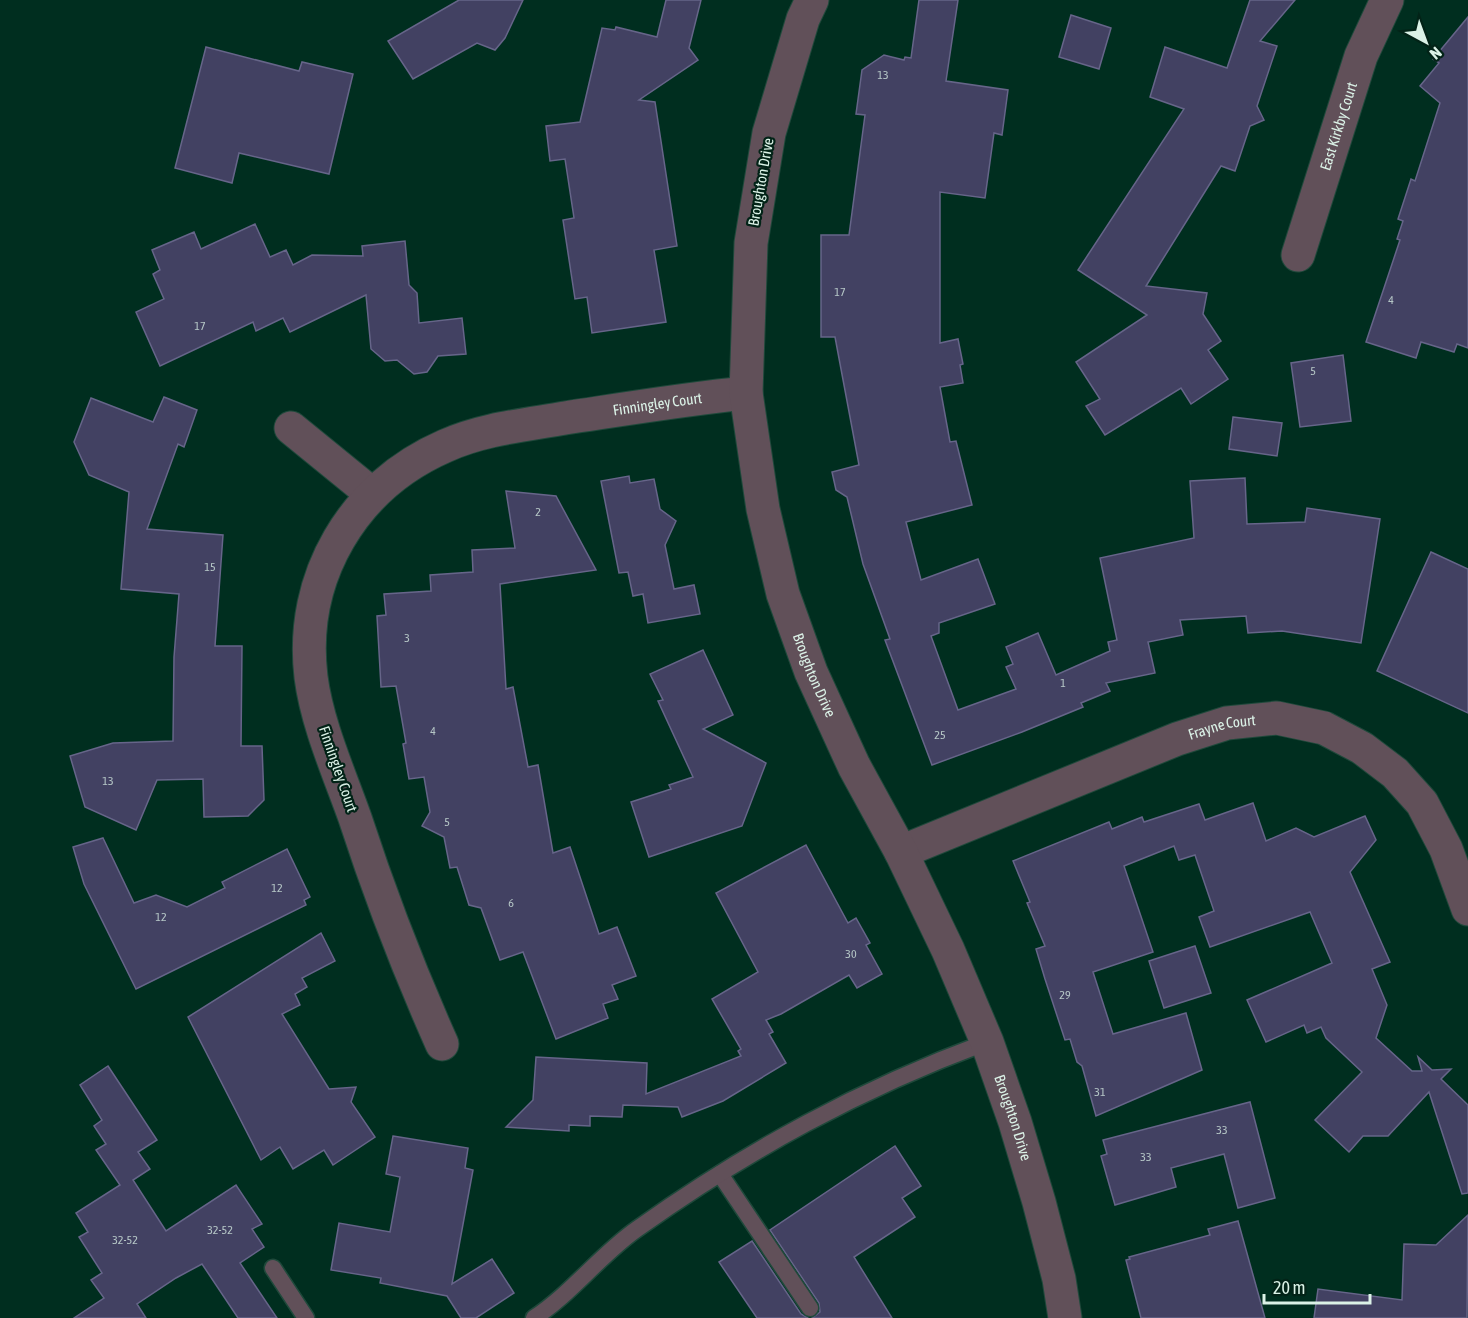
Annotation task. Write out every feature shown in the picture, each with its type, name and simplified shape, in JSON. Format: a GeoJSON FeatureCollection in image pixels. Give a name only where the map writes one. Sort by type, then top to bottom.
{"type":"FeatureCollection","features":[{"type":"Feature","properties":{"kind":"street","name":"Broughton Drive"},"geometry":{"type":"LineString","coordinates":[[812,0],[800,30],[769,133],[751,243],[746,393],[763,508],[783,594],[811,672],[854,766],[901,852],[948,950],[987,1042],[1015,1122],[1039,1202],[1059,1279],[1065,1318]]}},
{"type":"Feature","properties":{"kind":"street","name":"East Kirkby Court"},"geometry":{"type":"LineString","coordinates":[[1298,255],[1361,56],[1387,0]]}},
{"type":"Feature","properties":{"kind":"street","name":"Finningley Court"},"geometry":{"type":"LineString","coordinates":[[442,1044],[417,987],[369,862],[318,708],[311,676],[310,638],[315,600],[320,582],[339,540],[358,510],[392,476],[446,445],[480,433],[639,406],[746,393]]}},
{"type":"Feature","properties":{"kind":"street"},"geometry":{"type":"LineString","coordinates":[[291,428],[372,494]]}},
{"type":"Feature","properties":{"kind":"street","name":"Frayne Court"},"geometry":{"type":"LineString","coordinates":[[901,852],[1177,739],[1227,723],[1276,718],[1324,728],[1362,748],[1395,773],[1422,803],[1427,812],[1446,849],[1468,909]]}},
{"type":"Feature","properties":{"kind":"lane"},"geometry":{"type":"LineString","coordinates":[[534,1318],[559,1301],[627,1236],[782,1136],[845,1102],[946,1057],[987,1042]]}},
{"type":"Feature","properties":{"kind":"lane"},"geometry":{"type":"LineString","coordinates":[[720,1174],[810,1308]]}},
{"type":"Feature","properties":{"kind":"lane"},"geometry":{"type":"LineString","coordinates":[[273,1268],[306,1318]]}},
{"type":"Feature","properties":{"kind":"building"},"geometry":{"type":"Polygon","coordinates":[[[459,0],[523,0],[505,38],[495,50],[477,43],[413,79],[388,41],[459,0]]]}},
{"type":"Feature","properties":{"kind":"building"},"geometry":{"type":"Polygon","coordinates":[[[666,0],[701,0],[689,48],[698,60],[639,100],[655,102],[677,246],[654,250],[666,322],[592,333],[587,297],[575,299],[563,220],[574,218],[565,159],[550,161],[546,126],[580,122],[602,28],[615,30],[616,27],[657,37],[666,0]]]}},
{"type":"Feature","properties":{"kind":"building"},"geometry":{"type":"Polygon","coordinates":[[[919,0],[958,0],[946,81],[1008,90],[1002,135],[994,133],[985,198],[940,192],[940,343],[958,339],[963,364],[960,365],[963,383],[940,387],[950,442],[956,441],[972,505],[906,522],[921,580],[978,559],[995,604],[939,623],[939,633],[931,636],[958,710],[1016,689],[1006,667],[1013,664],[1006,647],[1038,633],[1056,675],[1110,651],[1108,642],[1117,640],[1100,558],[1194,538],[1190,481],[1245,478],[1247,524],[1305,522],[1307,508],[1380,519],[1361,643],[1282,631],[1248,633],[1246,616],[1180,620],[1183,635],[1148,642],[1155,673],[1106,683],[1110,691],[1081,703],[1083,707],[932,765],[885,640],[890,639],[863,564],[847,497],[836,490],[832,472],[859,465],[835,337],[821,337],[821,235],[849,235],[865,115],[856,114],[862,70],[884,55],[904,60],[905,57],[911,58],[919,0]]]}},
{"type":"Feature","properties":{"kind":"building"},"geometry":{"type":"Polygon","coordinates":[[[1250,0],[1295,0],[1260,41],[1277,46],[1257,106],[1264,120],[1250,126],[1235,171],[1221,166],[1146,286],[1207,293],[1203,314],[1221,341],[1208,350],[1228,379],[1191,404],[1181,388],[1105,435],[1086,406],[1100,399],[1076,362],[1147,315],[1078,270],[1184,109],[1150,97],[1165,47],[1227,68],[1250,0]]]}},
{"type":"Feature","properties":{"kind":"building"},"geometry":{"type":"Polygon","coordinates":[[[1071,15],[1111,28],[1099,69],[1059,57],[1071,15]]]}},
{"type":"Feature","properties":{"kind":"building"},"geometry":{"type":"Polygon","coordinates":[[[1468,17],[1468,348],[1457,344],[1454,352],[1421,342],[1416,358],[1366,342],[1400,240],[1397,239],[1403,221],[1398,219],[1411,179],[1415,181],[1440,103],[1420,86],[1439,63],[1433,59],[1468,17]]]}},
{"type":"Feature","properties":{"kind":"building"},"geometry":{"type":"Polygon","coordinates":[[[206,47],[299,71],[302,62],[353,74],[329,174],[239,153],[232,183],[175,168],[206,47]]]}},
{"type":"Feature","properties":{"kind":"building"},"geometry":{"type":"Polygon","coordinates":[[[255,224],[270,257],[286,250],[293,265],[312,255],[363,256],[362,246],[405,241],[409,285],[417,293],[419,323],[462,318],[466,354],[438,356],[427,372],[414,374],[397,360],[385,361],[371,349],[366,295],[290,332],[283,318],[256,331],[253,322],[160,366],[136,312],[164,299],[153,274],[160,270],[152,250],[194,232],[201,249],[255,224]]]}},
{"type":"Feature","properties":{"kind":"building"},"geometry":{"type":"Polygon","coordinates":[[[1343,355],[1351,421],[1300,427],[1291,363],[1343,355]]]}},
{"type":"Feature","properties":{"kind":"building"},"geometry":{"type":"Polygon","coordinates":[[[164,397],[197,410],[184,447],[178,444],[147,529],[223,535],[215,646],[242,646],[241,746],[262,746],[264,800],[248,816],[204,817],[203,779],[157,780],[136,830],[85,807],[70,756],[113,743],[173,741],[174,657],[179,594],[121,589],[129,492],[89,475],[74,442],[91,398],[153,422],[164,397]]]}},
{"type":"Feature","properties":{"kind":"building"},"geometry":{"type":"Polygon","coordinates":[[[1233,417],[1282,423],[1277,456],[1229,449],[1233,417]]]}},
{"type":"Feature","properties":{"kind":"building"},"geometry":{"type":"Polygon","coordinates":[[[629,476],[630,483],[654,479],[660,509],[676,521],[665,545],[674,589],[694,585],[700,614],[648,623],[643,594],[633,596],[628,572],[619,573],[601,481],[629,476]]]}},
{"type":"Feature","properties":{"kind":"building"},"geometry":{"type":"Polygon","coordinates":[[[506,491],[556,496],[596,570],[500,584],[506,689],[513,687],[528,767],[538,765],[553,853],[570,847],[599,934],[617,927],[636,976],[612,985],[618,999],[603,1004],[608,1018],[556,1039],[523,952],[500,960],[481,908],[469,905],[457,867],[450,868],[444,837],[422,826],[430,812],[424,777],[409,779],[403,744],[406,743],[396,686],[381,687],[377,616],[386,615],[384,594],[431,591],[430,575],[473,572],[472,550],[515,548],[506,491]]]}},
{"type":"Feature","properties":{"kind":"building"},"geometry":{"type":"Polygon","coordinates":[[[1431,552],[1468,569],[1468,713],[1377,671],[1431,552]]]}},
{"type":"Feature","properties":{"kind":"building"},"geometry":{"type":"Polygon","coordinates":[[[703,650],[733,715],[703,729],[766,763],[742,826],[649,857],[631,802],[671,789],[669,785],[693,777],[658,701],[663,700],[650,674],[703,650]]]}},
{"type":"Feature","properties":{"kind":"building"},"geometry":{"type":"Polygon","coordinates":[[[1253,803],[1266,841],[1296,828],[1314,837],[1365,816],[1376,840],[1350,872],[1390,962],[1372,969],[1387,1005],[1376,1038],[1412,1071],[1422,1071],[1418,1057],[1432,1070],[1451,1069],[1441,1079],[1468,1105],[1468,1193],[1462,1194],[1429,1092],[1388,1136],[1363,1136],[1349,1152],[1315,1120],[1362,1072],[1326,1038],[1321,1027],[1307,1033],[1304,1025],[1266,1042],[1247,1000],[1332,963],[1310,912],[1210,947],[1199,917],[1214,911],[1195,855],[1179,860],[1174,846],[1124,866],[1153,952],[1093,972],[1113,1034],[1186,1013],[1202,1070],[1096,1116],[1082,1066],[1077,1062],[1070,1039],[1065,1040],[1045,979],[1036,949],[1045,946],[1013,861],[1109,822],[1112,829],[1142,817],[1144,822],[1199,804],[1205,820],[1253,803]]]}},
{"type":"Feature","properties":{"kind":"building"},"geometry":{"type":"Polygon","coordinates":[[[103,838],[134,903],[156,895],[187,907],[225,888],[222,882],[287,849],[310,897],[304,900],[306,905],[136,989],[84,884],[73,847],[103,838]]]}},
{"type":"Feature","properties":{"kind":"building"},"geometry":{"type":"Polygon","coordinates":[[[806,845],[848,923],[856,918],[870,943],[866,945],[882,974],[857,988],[849,975],[781,1014],[766,1020],[773,1032],[769,1034],[786,1063],[723,1101],[682,1117],[678,1107],[623,1105],[622,1117],[590,1116],[590,1126],[569,1125],[569,1131],[506,1127],[533,1100],[536,1057],[647,1063],[646,1094],[741,1056],[738,1051],[741,1049],[712,999],[758,972],[716,893],[806,845]]]}},
{"type":"Feature","properties":{"kind":"building"},"geometry":{"type":"Polygon","coordinates":[[[321,933],[335,961],[302,978],[307,987],[295,994],[300,1005],[282,1014],[329,1089],[356,1087],[351,1102],[375,1137],[333,1165],[324,1150],[293,1169],[280,1147],[261,1160],[188,1017],[321,933]]]}},
{"type":"Feature","properties":{"kind":"building"},"geometry":{"type":"Polygon","coordinates":[[[1195,946],[1211,993],[1164,1008],[1149,961],[1195,946]]]}},
{"type":"Feature","properties":{"kind":"building"},"geometry":{"type":"Polygon","coordinates":[[[108,1066],[157,1140],[138,1152],[150,1169],[133,1180],[166,1231],[236,1185],[262,1224],[252,1229],[264,1247],[240,1263],[277,1318],[238,1318],[202,1264],[137,1304],[146,1318],[74,1318],[104,1298],[91,1280],[102,1273],[79,1237],[88,1232],[76,1213],[120,1185],[96,1150],[106,1144],[94,1126],[102,1120],[80,1085],[108,1066]]]}},
{"type":"Feature","properties":{"kind":"building"},"geometry":{"type":"Polygon","coordinates":[[[1250,1102],[1275,1198],[1238,1208],[1224,1154],[1171,1168],[1176,1187],[1115,1205],[1101,1156],[1107,1154],[1103,1140],[1250,1102]]]}},
{"type":"Feature","properties":{"kind":"building"},"geometry":{"type":"Polygon","coordinates":[[[393,1136],[468,1148],[465,1168],[473,1170],[452,1284],[492,1259],[514,1293],[476,1318],[461,1318],[447,1296],[380,1283],[381,1278],[331,1270],[339,1223],[390,1232],[400,1177],[386,1174],[393,1136]]]}},
{"type":"Feature","properties":{"kind":"building"},"geometry":{"type":"Polygon","coordinates":[[[895,1146],[921,1186],[902,1198],[915,1217],[854,1257],[892,1318],[812,1318],[820,1312],[819,1303],[770,1230],[895,1146]]]}},
{"type":"Feature","properties":{"kind":"building"},"geometry":{"type":"Polygon","coordinates":[[[1468,1215],[1467,1318],[1314,1318],[1318,1289],[1402,1300],[1404,1244],[1436,1245],[1468,1215]]]}},
{"type":"Feature","properties":{"kind":"building"},"geometry":{"type":"Polygon","coordinates":[[[1238,1221],[1265,1318],[1141,1318],[1126,1260],[1130,1259],[1129,1257],[1210,1235],[1208,1229],[1238,1221]]]}},
{"type":"Feature","properties":{"kind":"building"},"geometry":{"type":"Polygon","coordinates":[[[752,1241],[801,1314],[808,1318],[757,1318],[719,1262],[752,1241]]]}}]}
